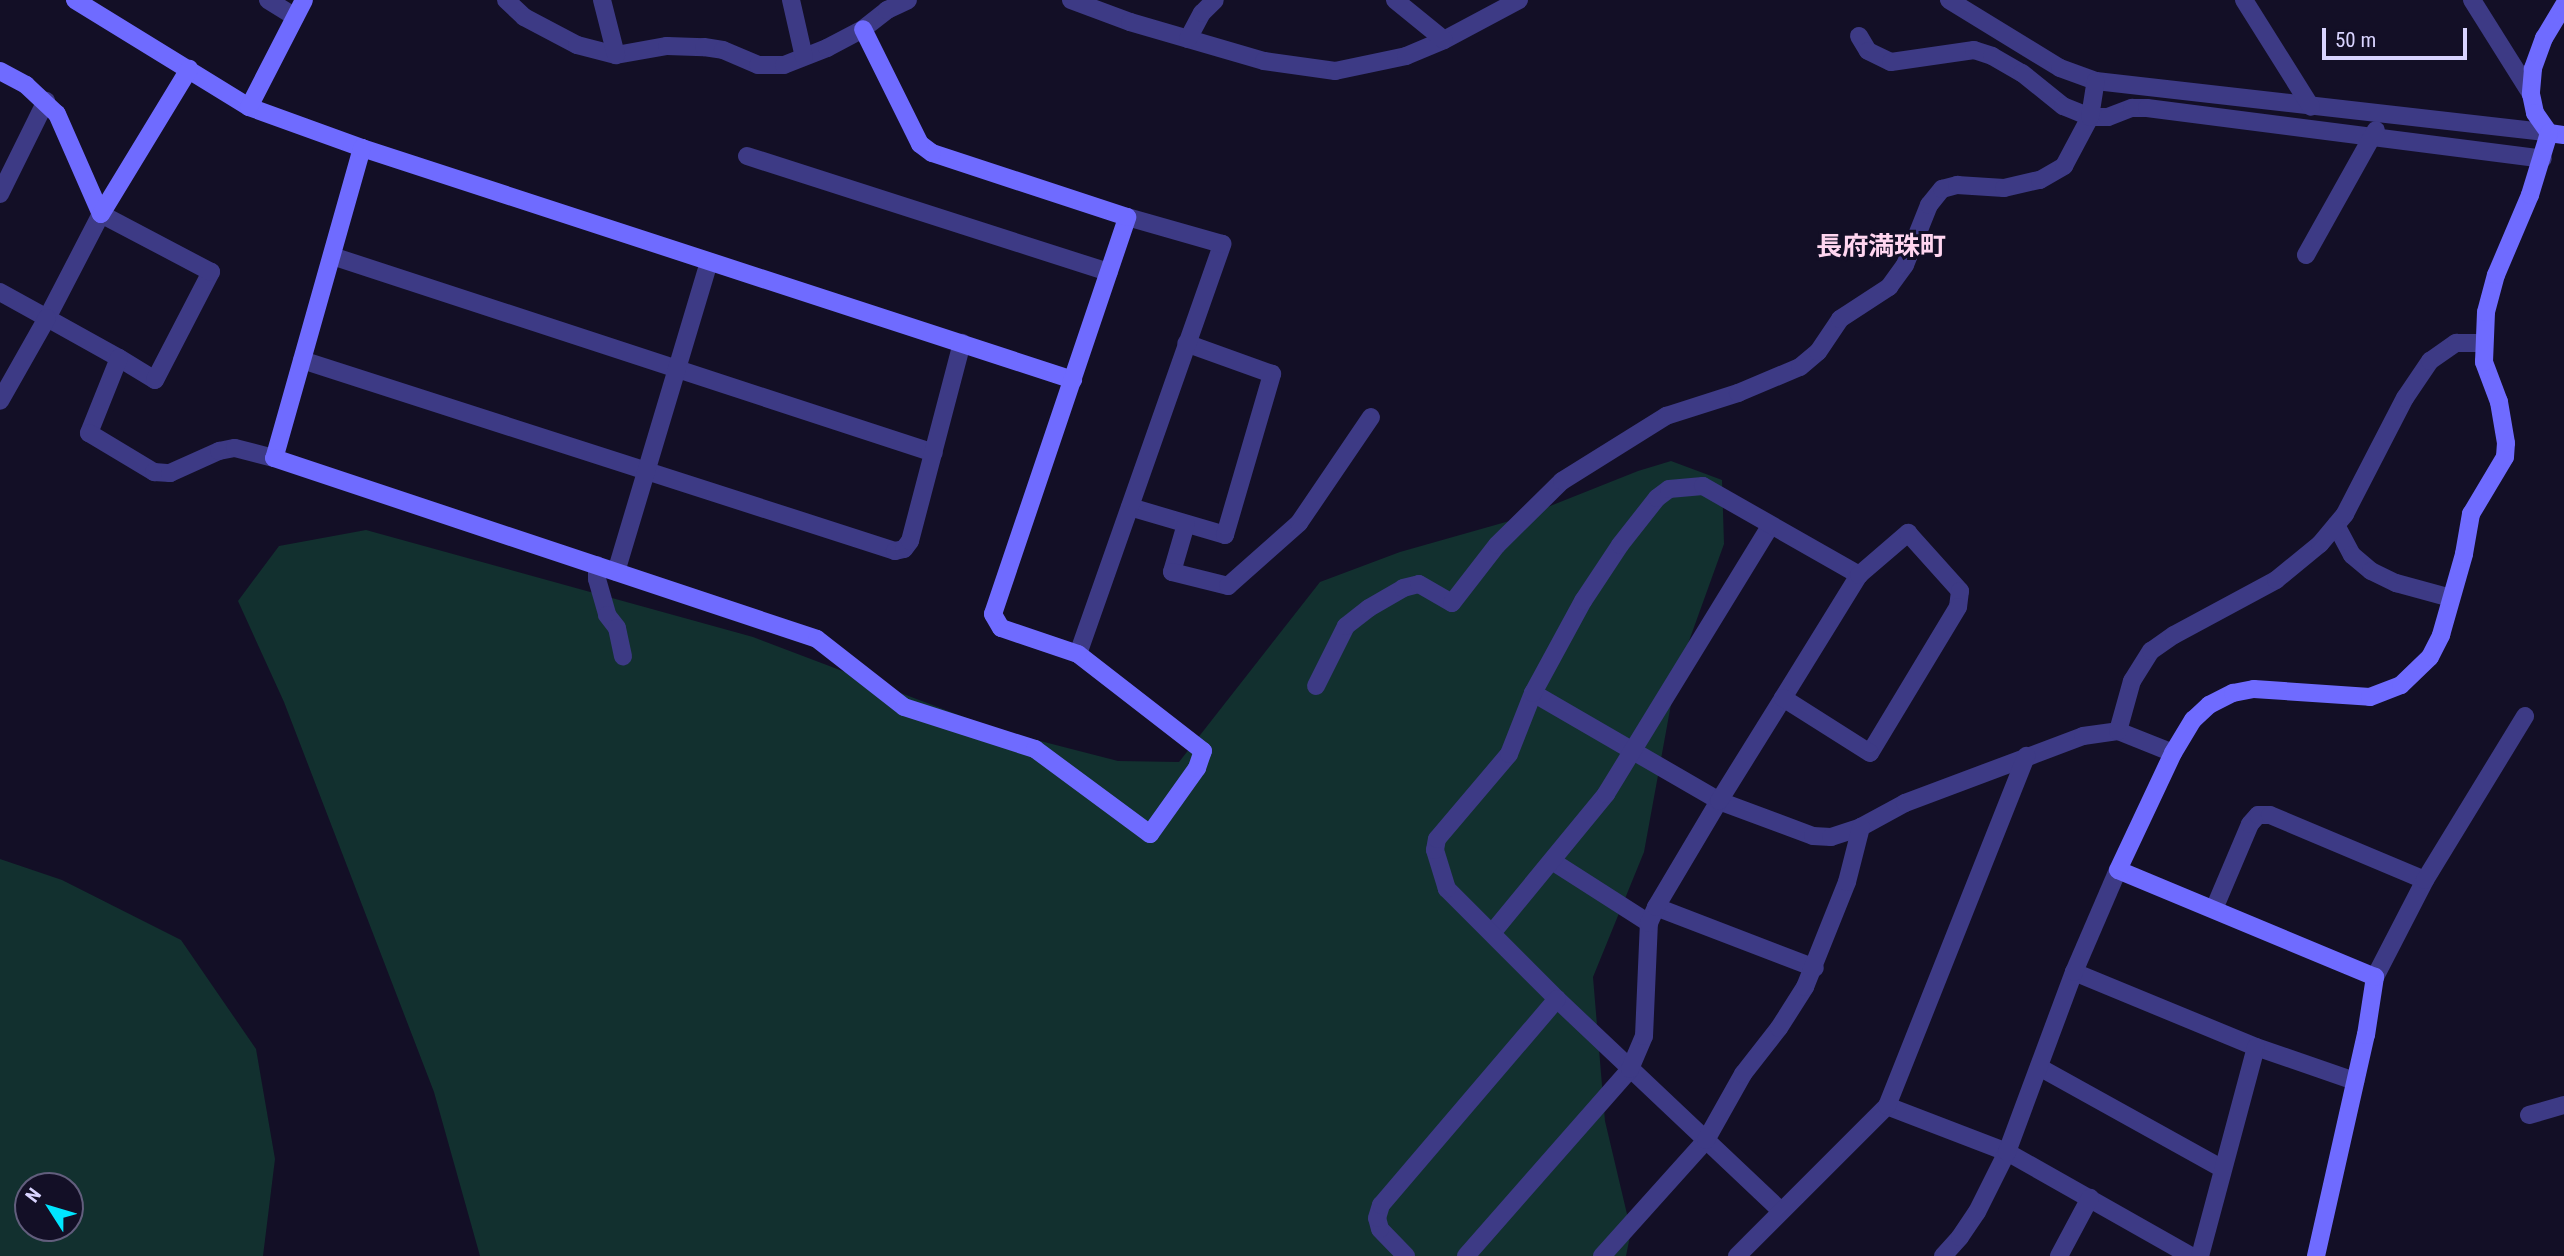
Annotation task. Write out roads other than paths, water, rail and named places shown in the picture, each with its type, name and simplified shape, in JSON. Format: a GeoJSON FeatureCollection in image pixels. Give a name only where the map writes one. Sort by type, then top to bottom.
{"type":"FeatureCollection","features":[{"type":"Feature","properties":{"kind":"street"},"geometry":{"type":"LineString","coordinates":[[75,0],[249,107],[362,148],[1073,380]]}},
{"type":"Feature","properties":{"kind":"street"},"geometry":{"type":"LineString","coordinates":[[268,0],[296,17]]}},
{"type":"Feature","properties":{"kind":"street"},"geometry":{"type":"LineString","coordinates":[[249,107],[304,0]]}},
{"type":"Feature","properties":{"kind":"street"},"geometry":{"type":"LineString","coordinates":[[506,0],[524,17],[576,45],[616,55],[667,47],[704,47],[723,50],[758,65],[783,65],[804,57],[863,29],[887,10],[908,0]]}},
{"type":"Feature","properties":{"kind":"street"},"geometry":{"type":"LineString","coordinates":[[602,0],[616,55]]}},
{"type":"Feature","properties":{"kind":"street"},"geometry":{"type":"LineString","coordinates":[[791,0],[804,57]]}},
{"type":"Feature","properties":{"kind":"street"},"geometry":{"type":"LineString","coordinates":[[1071,0],[1264,61],[1335,71],[1406,56],[1444,40],[1518,0]]}},
{"type":"Feature","properties":{"kind":"street"},"geometry":{"type":"LineString","coordinates":[[1188,39],[1202,13],[1215,0]]}},
{"type":"Feature","properties":{"kind":"street"},"geometry":{"type":"LineString","coordinates":[[1395,0],[1444,40]]}},
{"type":"Feature","properties":{"kind":"street"},"geometry":{"type":"LineString","coordinates":[[1949,0],[2060,68],[2096,81],[2311,107],[2381,111],[2556,134]]}},
{"type":"Feature","properties":{"kind":"street"},"geometry":{"type":"LineString","coordinates":[[2244,0],[2311,107]]}},
{"type":"Feature","properties":{"kind":"street"},"geometry":{"type":"LineString","coordinates":[[2472,0],[2530,94],[2535,113],[2556,134]]}},
{"type":"Feature","properties":{"kind":"street"},"geometry":{"type":"LineString","coordinates":[[2530,94],[2533,69],[2544,38],[2564,5]]}},
{"type":"Feature","properties":{"kind":"street"},"geometry":{"type":"LineString","coordinates":[[863,29],[920,145],[932,153],[1127,217],[1222,244],[1078,654]]}},
{"type":"Feature","properties":{"kind":"street"},"geometry":{"type":"LineString","coordinates":[[1860,36],[1868,51],[1891,62],[1973,50],[1992,56],[2022,73],[2063,106],[2090,117],[2108,117],[2132,108],[2147,108],[2543,159]]}},
{"type":"Feature","properties":{"kind":"street"},"geometry":{"type":"LineString","coordinates":[[0,401],[101,214],[190,69]]}},
{"type":"Feature","properties":{"kind":"street"},"geometry":{"type":"LineString","coordinates":[[0,71],[46,101],[57,114],[101,214],[211,272],[155,380],[0,292]]}},
{"type":"Feature","properties":{"kind":"street"},"geometry":{"type":"LineString","coordinates":[[1316,686],[1346,626],[1369,608],[1403,588],[1419,584],[1452,603],[1497,545],[1562,481],[1666,416],[1738,393],[1800,367],[1818,352],[1827,334],[1840,319],[1889,287],[1905,265],[1929,205],[1942,189],[1957,185],[2004,188],[2040,180],[2064,166],[2090,117],[2096,81]]}},
{"type":"Feature","properties":{"kind":"street"},"geometry":{"type":"LineString","coordinates":[[0,194],[46,101]]}},
{"type":"Feature","properties":{"kind":"street"},"geometry":{"type":"LineString","coordinates":[[2306,255],[2374,138],[2381,111]]}},
{"type":"Feature","properties":{"kind":"street"},"geometry":{"type":"LineString","coordinates":[[1943,1256],[1977,1212],[2007,1152],[2074,972],[2172,753],[2193,720],[2209,705],[2233,693],[2254,689],[2342,697],[2386,694],[2417,673],[2430,657],[2441,635],[2471,514],[2505,457],[2506,443],[2499,402],[2484,362],[2486,313],[2496,275],[2543,159],[2556,134]]}},
{"type":"Feature","properties":{"kind":"street"},"geometry":{"type":"LineString","coordinates":[[274,458],[362,148]]}},
{"type":"Feature","properties":{"kind":"street"},"geometry":{"type":"LineString","coordinates":[[747,156],[1109,272]]}},
{"type":"Feature","properties":{"kind":"street"},"geometry":{"type":"LineString","coordinates":[[119,358],[89,433],[154,472],[170,473],[219,451],[236,448],[274,458],[817,639],[904,708],[1035,749],[1150,834],[1197,768],[1203,751],[1078,654],[1001,628],[995,623],[993,614],[1127,217]]}},
{"type":"Feature","properties":{"kind":"street"},"geometry":{"type":"LineString","coordinates":[[332,256],[934,453]]}},
{"type":"Feature","properties":{"kind":"street"},"geometry":{"type":"LineString","coordinates":[[616,572],[709,262]]}},
{"type":"Feature","properties":{"kind":"street"},"geometry":{"type":"LineString","coordinates":[[2118,731],[2132,681],[2151,651],[2174,635],[2276,580],[2320,544],[2336,525],[2405,398],[2430,361],[2456,343],[2483,342]]}},
{"type":"Feature","properties":{"kind":"street"},"geometry":{"type":"LineString","coordinates":[[302,360],[895,551],[904,549],[910,541],[962,343]]}},
{"type":"Feature","properties":{"kind":"street"},"geometry":{"type":"LineString","coordinates":[[1130,507],[1225,535],[1272,374],[1186,343]]}},
{"type":"Feature","properties":{"kind":"street"},"geometry":{"type":"LineString","coordinates":[[1185,524],[1172,572],[1228,586],[1299,523],[1371,417]]}},
{"type":"Feature","properties":{"kind":"street"},"geometry":{"type":"LineString","coordinates":[[1780,1210],[1557,999],[1447,889],[1436,850],[1437,839],[1509,754],[1532,693],[1583,601],[1620,545],[1657,498],[1669,489],[1703,486],[1859,575]]}},
{"type":"Feature","properties":{"kind":"street"},"geometry":{"type":"LineString","coordinates":[[2336,525],[2352,555],[2371,570],[2396,583],[2451,598]]}},
{"type":"Feature","properties":{"kind":"street"},"geometry":{"type":"LineString","coordinates":[[1492,933],[1590,817],[1770,526]]}},
{"type":"Feature","properties":{"kind":"street"},"geometry":{"type":"LineString","coordinates":[[1466,1256],[1630,1069],[1644,1036],[1652,915],[1719,802],[1783,698],[1859,575],[1908,533],[1960,591],[1958,607],[1870,752],[1783,698]]}},
{"type":"Feature","properties":{"kind":"street"},"geometry":{"type":"LineString","coordinates":[[597,565],[597,579],[603,603],[607,615],[617,628],[623,656]]}},
{"type":"Feature","properties":{"kind":"street"},"geometry":{"type":"LineString","coordinates":[[1532,693],[1719,802],[1813,836],[1831,837],[1861,827],[1905,803],[2082,736],[2118,731],[2172,753]]}},
{"type":"Feature","properties":{"kind":"street"},"geometry":{"type":"LineString","coordinates":[[2316,1256],[2366,1035],[2375,976],[2425,880],[2525,716]]}},
{"type":"Feature","properties":{"kind":"street"},"geometry":{"type":"LineString","coordinates":[[1737,1256],[1780,1210],[1853,1143],[1887,1106],[2026,756]]}},
{"type":"Feature","properties":{"kind":"street"},"geometry":{"type":"LineString","coordinates":[[2214,909],[2250,824],[2258,815],[2270,815],[2425,880]]}},
{"type":"Feature","properties":{"kind":"street"},"geometry":{"type":"LineString","coordinates":[[1601,1256],[1706,1140],[1743,1074],[1779,1028],[1815,968],[1847,882],[1861,827]]}},
{"type":"Feature","properties":{"kind":"street"},"geometry":{"type":"LineString","coordinates":[[1552,861],[1652,915],[1815,968]]}},
{"type":"Feature","properties":{"kind":"street"},"geometry":{"type":"LineString","coordinates":[[2118,870],[2375,976]]}},
{"type":"Feature","properties":{"kind":"street"},"geometry":{"type":"LineString","coordinates":[[2074,972],[2256,1047],[2355,1081]]}},
{"type":"Feature","properties":{"kind":"street"},"geometry":{"type":"LineString","coordinates":[[1406,1256],[1380,1229],[1377,1218],[1381,1205],[1557,999]]}},
{"type":"Feature","properties":{"kind":"street"},"geometry":{"type":"LineString","coordinates":[[2200,1256],[2256,1047]]}},
{"type":"Feature","properties":{"kind":"street"},"geometry":{"type":"LineString","coordinates":[[2039,1067],[2223,1169]]}},
{"type":"Feature","properties":{"kind":"street"},"geometry":{"type":"LineString","coordinates":[[2529,1115],[2564,1105]]}},
{"type":"Feature","properties":{"kind":"street"},"geometry":{"type":"LineString","coordinates":[[1887,1106],[2007,1152],[2191,1256]]}},
{"type":"Feature","properties":{"kind":"street"},"geometry":{"type":"LineString","coordinates":[[2059,1256],[2091,1198]]}},
{"type":"Feature","properties":{"kind":"district","name":"長府満珠町"},"geometry":{"type":"Point","coordinates":[1881,247]}}]}
